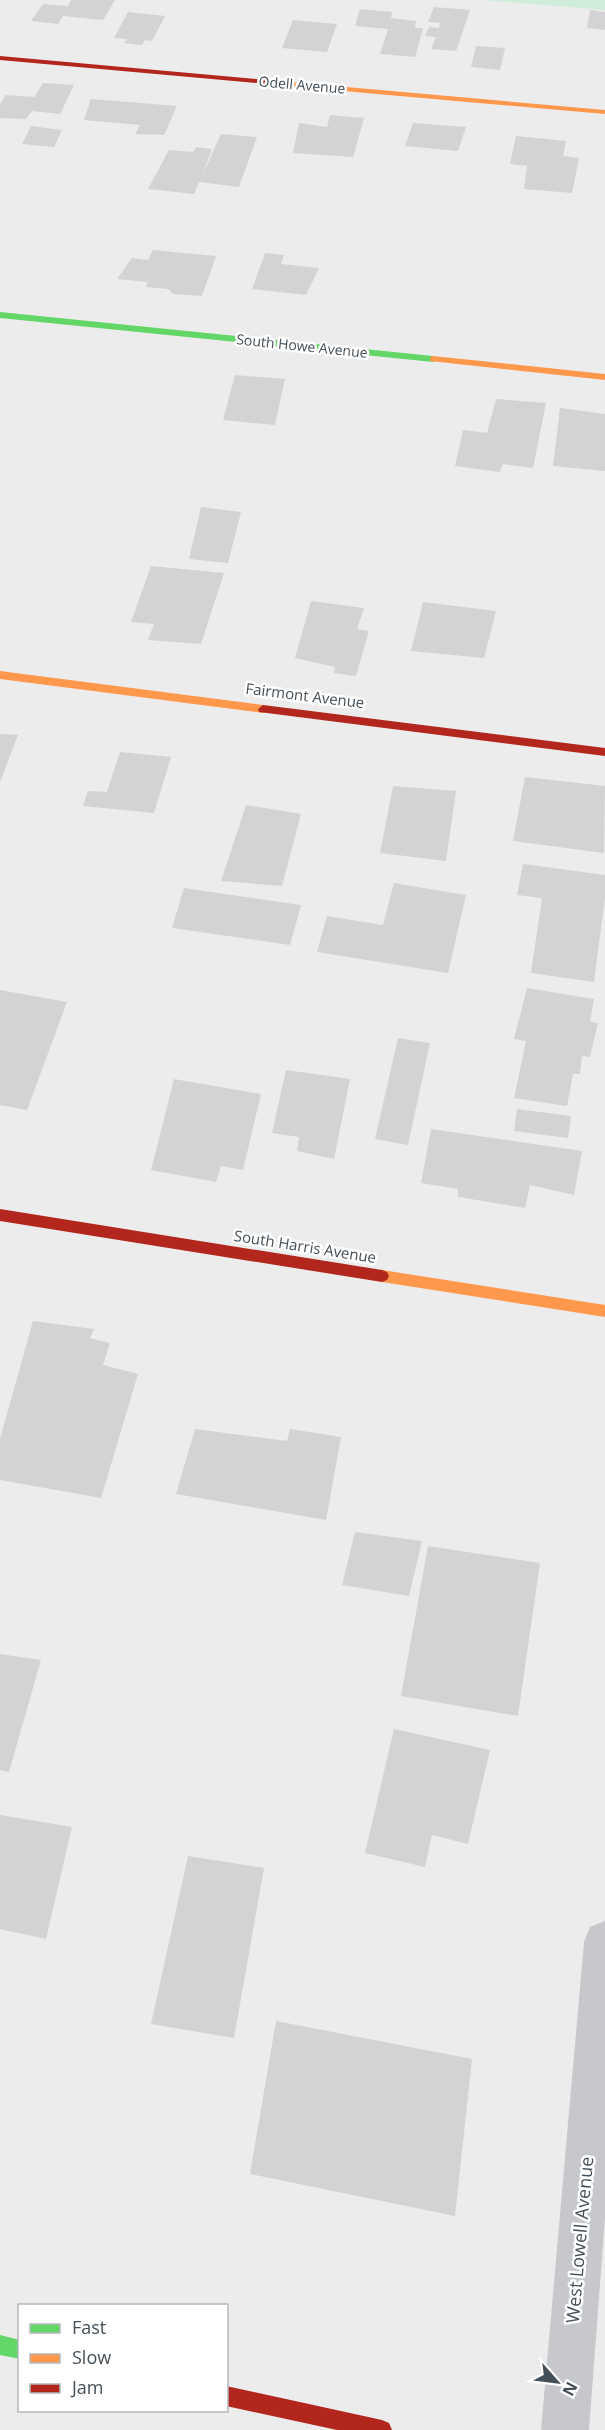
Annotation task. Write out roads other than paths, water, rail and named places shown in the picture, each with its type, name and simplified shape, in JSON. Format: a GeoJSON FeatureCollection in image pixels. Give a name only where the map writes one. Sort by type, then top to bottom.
{"type":"FeatureCollection","features":[{"type":"Feature","properties":{"kind":"street","name":"Odell Avenue"},"geometry":{"type":"LineString","coordinates":[[0,57],[605,112]]}},
{"type":"Feature","properties":{"kind":"street","name":"South Howe Avenue"},"geometry":{"type":"LineString","coordinates":[[0,315],[605,377]]}},
{"type":"Feature","properties":{"kind":"street","name":"Fairmont Avenue"},"geometry":{"type":"LineString","coordinates":[[0,675],[605,752]]}},
{"type":"Feature","properties":{"kind":"street","name":"South Harris Avenue"},"geometry":{"type":"LineString","coordinates":[[0,1215],[605,1311]]}},
{"type":"Feature","properties":{"kind":"street","name":"West Lowell Avenue"},"geometry":{"type":"LineString","coordinates":[[565,2430],[605,1942]]}},
{"type":"Feature","properties":{"kind":"street"},"geometry":{"type":"LineString","coordinates":[[0,2345],[18,2350]]}},
{"type":"Feature","properties":{"kind":"street"},"geometry":{"type":"LineString","coordinates":[[228,2396],[382,2430]]}}]}
